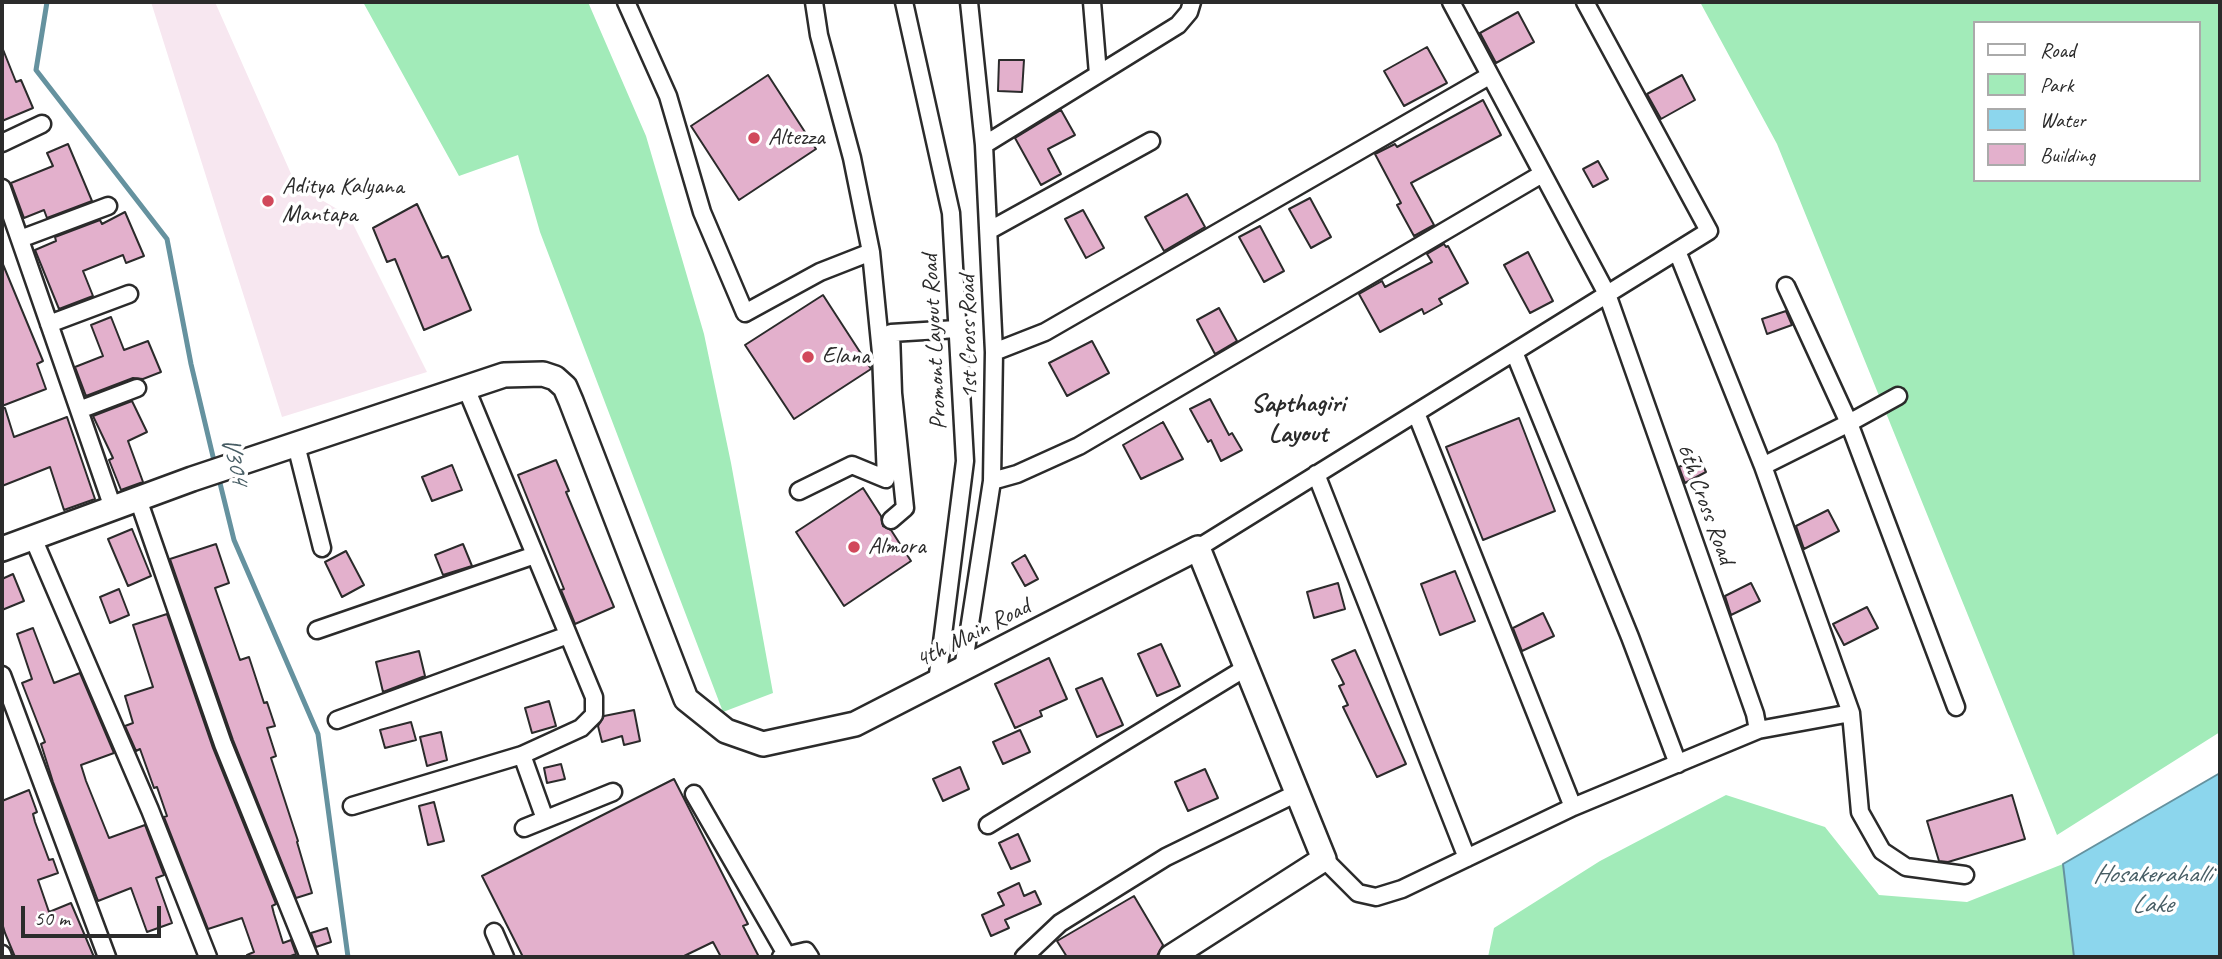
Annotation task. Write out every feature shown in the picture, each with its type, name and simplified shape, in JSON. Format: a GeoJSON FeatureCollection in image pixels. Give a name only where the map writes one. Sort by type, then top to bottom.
{"type":"FeatureCollection","features":[{"type":"Feature","properties":{"kind":"street"},"geometry":{"type":"LineString","coordinates":[[626,2],[668,96],[702,212],[745,313],[820,272],[871,252]]}},
{"type":"Feature","properties":{"kind":"street"},"geometry":{"type":"LineString","coordinates":[[799,491],[852,465],[886,479],[881,353],[871,252],[852,158],[819,35],[814,2]]}},
{"type":"Feature","properties":{"kind":"street","name":"Promont Layout Road"},"geometry":{"type":"LineString","coordinates":[[904,2],[951,213],[965,461],[937,682]]}},
{"type":"Feature","properties":{"kind":"street","name":"1st Cross Road"},"geometry":{"type":"LineString","coordinates":[[963,669],[992,481],[994,352],[990,230],[970,2]]}},
{"type":"Feature","properties":{"kind":"street"},"geometry":{"type":"LineString","coordinates":[[1092,2],[1098,74]]}},
{"type":"Feature","properties":{"kind":"street"},"geometry":{"type":"LineString","coordinates":[[984,145],[1178,24],[1189,12],[1192,2]]}},
{"type":"Feature","properties":{"kind":"street","name":"6th Cross Road"},"geometry":{"type":"LineString","coordinates":[[1451,2],[1607,294],[1751,701],[1758,730]]}},
{"type":"Feature","properties":{"kind":"street"},"geometry":{"type":"LineString","coordinates":[[1585,2],[1709,231],[1198,548],[1324,859],[1358,893],[1376,897],[1402,889],[1573,807],[1758,730],[1850,713]]}},
{"type":"Feature","properties":{"kind":"street"},"geometry":{"type":"LineString","coordinates":[[994,352],[1045,331],[1489,76]]}},
{"type":"Feature","properties":{"kind":"street"},"geometry":{"type":"LineString","coordinates":[[2,143],[42,124]]}},
{"type":"Feature","properties":{"kind":"street"},"geometry":{"type":"LineString","coordinates":[[990,230],[1151,141]]}},
{"type":"Feature","properties":{"kind":"street"},"geometry":{"type":"LineString","coordinates":[[992,481],[1017,474],[1079,446],[1542,174]]}},
{"type":"Feature","properties":{"kind":"street"},"geometry":{"type":"LineString","coordinates":[[2,188],[113,508]]}},
{"type":"Feature","properties":{"kind":"street"},"geometry":{"type":"LineString","coordinates":[[20,239],[108,206]]}},
{"type":"Feature","properties":{"kind":"street"},"geometry":{"type":"LineString","coordinates":[[1677,251],[1763,466],[1850,713],[1860,812],[1882,851],[1906,867],[1965,876]]}},
{"type":"Feature","properties":{"kind":"street"},"geometry":{"type":"LineString","coordinates":[[1786,286],[1849,423],[1956,707]]}},
{"type":"Feature","properties":{"kind":"street"},"geometry":{"type":"LineString","coordinates":[[49,324],[129,294]]}},
{"type":"Feature","properties":{"kind":"street"},"geometry":{"type":"LineString","coordinates":[[891,520],[905,508],[893,393],[891,333],[957,329]]}},
{"type":"Feature","properties":{"kind":"street"},"geometry":{"type":"LineString","coordinates":[[1514,352],[1630,637],[1678,764]]}},
{"type":"Feature","properties":{"kind":"street","name":"4th Main Road"},"geometry":{"type":"LineString","coordinates":[[466,388],[504,375],[529,373],[555,378],[565,387],[685,699],[726,731],[763,744],[855,724],[1198,548]]}},
{"type":"Feature","properties":{"kind":"street"},"geometry":{"type":"LineString","coordinates":[[79,410],[137,388]]}},
{"type":"Feature","properties":{"kind":"street"},"geometry":{"type":"LineString","coordinates":[[2,549],[192,479],[466,388],[594,697],[594,715],[581,728],[522,755],[352,806]]}},
{"type":"Feature","properties":{"kind":"street"},"geometry":{"type":"LineString","coordinates":[[1763,466],[1898,396]]}},
{"type":"Feature","properties":{"kind":"street"},"geometry":{"type":"LineString","coordinates":[[1416,413],[1573,807]]}},
{"type":"Feature","properties":{"kind":"street"},"geometry":{"type":"LineString","coordinates":[[296,445],[322,548]]}},
{"type":"Feature","properties":{"kind":"street"},"geometry":{"type":"LineString","coordinates":[[1316,474],[1467,858]]}},
{"type":"Feature","properties":{"kind":"street"},"geometry":{"type":"LineString","coordinates":[[138,499],[223,744],[309,957]]}},
{"type":"Feature","properties":{"kind":"street"},"geometry":{"type":"LineString","coordinates":[[33,538],[150,810],[208,957]]}},
{"type":"Feature","properties":{"kind":"street"},"geometry":{"type":"LineString","coordinates":[[317,630],[535,555]]}},
{"type":"Feature","properties":{"kind":"street"},"geometry":{"type":"LineString","coordinates":[[337,720],[568,635]]}},
{"type":"Feature","properties":{"kind":"street"},"geometry":{"type":"LineString","coordinates":[[988,825],[1247,667]]}},
{"type":"Feature","properties":{"kind":"street"},"geometry":{"type":"LineString","coordinates":[[2,675],[107,957]]}},
{"type":"Feature","properties":{"kind":"street"},"geometry":{"type":"LineString","coordinates":[[522,755],[545,818]]}},
{"type":"Feature","properties":{"kind":"street"},"geometry":{"type":"LineString","coordinates":[[524,828],[613,792]]}},
{"type":"Feature","properties":{"kind":"street"},"geometry":{"type":"LineString","coordinates":[[1024,957],[1059,923],[1166,857],[1297,793]]}},
{"type":"Feature","properties":{"kind":"street"},"geometry":{"type":"LineString","coordinates":[[694,794],[784,956],[806,951],[810,957]]}},
{"type":"Feature","properties":{"kind":"street"},"geometry":{"type":"LineString","coordinates":[[1171,957],[1324,859]]}},
{"type":"Feature","properties":{"kind":"street"},"geometry":{"type":"LineString","coordinates":[[494,932],[505,957]]}},
{"type":"Feature","properties":{"kind":"shaded area","name":"Aditya Kalyana Mantapa"},"geometry":{"type":"Polygon","coordinates":[[[151,2],[215,2],[296,185],[349,216],[427,372],[282,417],[151,2]]]}},
{"type":"Feature","properties":{"kind":"green space"},"geometry":{"type":"Polygon","coordinates":[[[363,2],[588,2],[646,136],[704,334],[731,463],[773,693],[723,712],[540,232],[518,155],[459,176],[363,2]]]}},
{"type":"Feature","properties":{"kind":"green space"},"geometry":{"type":"Polygon","coordinates":[[[1700,2],[2220,2],[2220,732],[2057,835],[1777,144],[1700,2]]]}},
{"type":"Feature","properties":{"kind":"green space"},"geometry":{"type":"Polygon","coordinates":[[[1726,795],[1825,827],[1879,895],[1967,902],[2063,864],[2074,957],[1488,957],[1494,928],[1600,861],[1726,795]]]}},
{"type":"Feature","properties":{"kind":"water","name":"Hosakerahalli Lake"},"geometry":{"type":"Polygon","coordinates":[[[2220,773],[2220,957],[2074,957],[2063,864],[2220,773]]]}},
{"type":"Feature","properties":{"kind":"building"},"geometry":{"type":"Polygon","coordinates":[[[1518,12],[1534,42],[1496,63],[1480,33],[1518,12]]]}},
{"type":"Feature","properties":{"kind":"building"},"geometry":{"type":"Polygon","coordinates":[[[2,47],[16,82],[21,80],[33,108],[2,121],[2,47]]]}},
{"type":"Feature","properties":{"kind":"building"},"geometry":{"type":"Polygon","coordinates":[[[1427,47],[1447,83],[1404,106],[1384,71],[1427,47]]]}},
{"type":"Feature","properties":{"kind":"building"},"geometry":{"type":"Polygon","coordinates":[[[999,60],[1024,60],[1022,92],[998,91],[999,60]]]}},
{"type":"Feature","properties":{"kind":"building","name":"Altezza"},"geometry":{"type":"Polygon","coordinates":[[[768,75],[816,149],[739,200],[691,126],[768,75]]]}},
{"type":"Feature","properties":{"kind":"building"},"geometry":{"type":"Polygon","coordinates":[[[1682,75],[1695,100],[1661,119],[1647,94],[1682,75]]]}},
{"type":"Feature","properties":{"kind":"building"},"geometry":{"type":"Polygon","coordinates":[[[1483,100],[1501,135],[1411,183],[1434,225],[1414,236],[1397,205],[1401,203],[1375,154],[1395,144],[1397,147],[1483,100]]]}},
{"type":"Feature","properties":{"kind":"building"},"geometry":{"type":"Polygon","coordinates":[[[1061,110],[1075,135],[1048,149],[1061,174],[1041,185],[1015,138],[1061,110]]]}},
{"type":"Feature","properties":{"kind":"building"},"geometry":{"type":"Polygon","coordinates":[[[68,144],[92,201],[47,218],[44,210],[24,218],[11,183],[53,166],[47,153],[68,144]]]}},
{"type":"Feature","properties":{"kind":"building"},"geometry":{"type":"Polygon","coordinates":[[[1598,161],[1608,179],[1593,187],[1583,169],[1598,161]]]}},
{"type":"Feature","properties":{"kind":"building"},"geometry":{"type":"Polygon","coordinates":[[[1187,194],[1205,227],[1164,251],[1145,217],[1187,194]]]}},
{"type":"Feature","properties":{"kind":"building"},"geometry":{"type":"Polygon","coordinates":[[[1310,198],[1331,237],[1311,248],[1289,209],[1310,198]]]}},
{"type":"Feature","properties":{"kind":"building"},"geometry":{"type":"Polygon","coordinates":[[[417,204],[442,258],[448,256],[471,310],[424,330],[395,259],[387,262],[373,228],[417,204]]]}},
{"type":"Feature","properties":{"kind":"building"},"geometry":{"type":"Polygon","coordinates":[[[1083,210],[1104,248],[1086,258],[1065,219],[1083,210]]]}},
{"type":"Feature","properties":{"kind":"building"},"geometry":{"type":"Polygon","coordinates":[[[125,212],[144,256],[126,263],[123,255],[83,271],[93,296],[59,309],[35,250],[56,241],[55,237],[100,220],[102,224],[125,212]]]}},
{"type":"Feature","properties":{"kind":"building"},"geometry":{"type":"Polygon","coordinates":[[[1260,226],[1284,271],[1264,282],[1239,237],[1260,226]]]}},
{"type":"Feature","properties":{"kind":"building"},"geometry":{"type":"Polygon","coordinates":[[[1444,244],[1448,246],[1468,283],[1439,299],[1442,304],[1424,314],[1422,309],[1380,332],[1359,294],[1382,281],[1385,287],[1432,262],[1427,254],[1444,244]]]}},
{"type":"Feature","properties":{"kind":"building"},"geometry":{"type":"Polygon","coordinates":[[[1528,252],[1553,301],[1530,313],[1504,265],[1528,252]]]}},
{"type":"Feature","properties":{"kind":"building"},"geometry":{"type":"Polygon","coordinates":[[[2,262],[43,361],[37,364],[46,389],[2,406],[2,262]]]}},
{"type":"Feature","properties":{"kind":"building","name":"Elana"},"geometry":{"type":"Polygon","coordinates":[[[823,295],[871,369],[794,419],[745,345],[823,295]]]}},
{"type":"Feature","properties":{"kind":"building"},"geometry":{"type":"Polygon","coordinates":[[[1219,308],[1237,341],[1215,354],[1197,320],[1219,308]]]}},
{"type":"Feature","properties":{"kind":"building"},"geometry":{"type":"Polygon","coordinates":[[[1786,311],[1792,325],[1767,334],[1762,319],[1786,311]]]}},
{"type":"Feature","properties":{"kind":"building"},"geometry":{"type":"Polygon","coordinates":[[[111,317],[124,350],[148,341],[161,372],[143,379],[133,378],[86,396],[75,367],[103,356],[91,325],[111,317]]]}},
{"type":"Feature","properties":{"kind":"building"},"geometry":{"type":"Polygon","coordinates":[[[1092,341],[1109,373],[1067,396],[1049,363],[1092,341]]]}},
{"type":"Feature","properties":{"kind":"building"},"geometry":{"type":"Polygon","coordinates":[[[1210,399],[1229,435],[1232,433],[1242,450],[1221,461],[1211,440],[1208,442],[1190,409],[1210,399]]]}},
{"type":"Feature","properties":{"kind":"building"},"geometry":{"type":"Polygon","coordinates":[[[132,401],[147,432],[128,441],[143,482],[121,490],[109,460],[113,458],[93,416],[132,401]]]}},
{"type":"Feature","properties":{"kind":"building"},"geometry":{"type":"Polygon","coordinates":[[[2,408],[5,408],[14,437],[67,417],[95,499],[64,510],[50,467],[2,486],[2,408]]]}},
{"type":"Feature","properties":{"kind":"building"},"geometry":{"type":"Polygon","coordinates":[[[1519,418],[1555,511],[1483,540],[1446,447],[1519,418]]]}},
{"type":"Feature","properties":{"kind":"building"},"geometry":{"type":"Polygon","coordinates":[[[1163,422],[1183,459],[1141,479],[1123,445],[1163,422]]]}},
{"type":"Feature","properties":{"kind":"building"},"geometry":{"type":"Polygon","coordinates":[[[1699,457],[1706,472],[1685,483],[1679,467],[1699,457]]]}},
{"type":"Feature","properties":{"kind":"building"},"geometry":{"type":"Polygon","coordinates":[[[556,460],[569,491],[566,492],[614,607],[575,624],[561,590],[564,589],[518,475],[556,460]]]}},
{"type":"Feature","properties":{"kind":"building"},"geometry":{"type":"Polygon","coordinates":[[[452,465],[462,490],[432,501],[422,477],[452,465]]]}},
{"type":"Feature","properties":{"kind":"building","name":"Almora"},"geometry":{"type":"Polygon","coordinates":[[[863,488],[881,516],[883,526],[891,530],[911,561],[844,606],[796,532],[863,488]]]}},
{"type":"Feature","properties":{"kind":"building"},"geometry":{"type":"Polygon","coordinates":[[[1828,510],[1839,531],[1804,549],[1796,526],[1828,510]]]}},
{"type":"Feature","properties":{"kind":"building"},"geometry":{"type":"Polygon","coordinates":[[[132,529],[151,576],[128,586],[108,539],[132,529]]]}},
{"type":"Feature","properties":{"kind":"building"},"geometry":{"type":"Polygon","coordinates":[[[216,544],[229,583],[215,588],[240,660],[249,657],[264,703],[267,702],[275,726],[267,728],[276,756],[271,758],[312,893],[296,898],[233,740],[170,559],[216,544]]]}},
{"type":"Feature","properties":{"kind":"building"},"geometry":{"type":"Polygon","coordinates":[[[463,544],[472,566],[443,575],[435,555],[463,544]]]}},
{"type":"Feature","properties":{"kind":"building"},"geometry":{"type":"Polygon","coordinates":[[[346,551],[364,585],[342,597],[325,562],[346,551]]]}},
{"type":"Feature","properties":{"kind":"building"},"geometry":{"type":"Polygon","coordinates":[[[1025,555],[1038,579],[1025,586],[1012,563],[1025,555]]]}},
{"type":"Feature","properties":{"kind":"building"},"geometry":{"type":"Polygon","coordinates":[[[1455,571],[1475,621],[1440,635],[1421,584],[1455,571]]]}},
{"type":"Feature","properties":{"kind":"building"},"geometry":{"type":"Polygon","coordinates":[[[13,574],[24,601],[2,610],[2,579],[13,574]]]}},
{"type":"Feature","properties":{"kind":"building"},"geometry":{"type":"Polygon","coordinates":[[[1338,583],[1345,609],[1314,618],[1307,592],[1338,583]]]}},
{"type":"Feature","properties":{"kind":"building"},"geometry":{"type":"Polygon","coordinates":[[[1751,583],[1760,601],[1731,615],[1725,596],[1751,583]]]}},
{"type":"Feature","properties":{"kind":"building"},"geometry":{"type":"Polygon","coordinates":[[[119,589],[129,615],[110,623],[100,597],[119,589]]]}},
{"type":"Feature","properties":{"kind":"building"},"geometry":{"type":"Polygon","coordinates":[[[1867,607],[1878,628],[1844,645],[1833,624],[1867,607]]]}},
{"type":"Feature","properties":{"kind":"building"},"geometry":{"type":"Polygon","coordinates":[[[1543,613],[1554,636],[1522,651],[1513,628],[1543,613]]]}},
{"type":"Feature","properties":{"kind":"building"},"geometry":{"type":"Polygon","coordinates":[[[167,614],[213,748],[276,904],[272,906],[283,943],[291,940],[296,954],[288,957],[248,957],[247,955],[254,952],[242,918],[208,929],[164,817],[167,816],[157,787],[154,788],[140,749],[136,751],[125,726],[133,723],[125,696],[153,687],[133,625],[167,614]]]}},
{"type":"Feature","properties":{"kind":"building"},"geometry":{"type":"Polygon","coordinates":[[[33,628],[54,683],[80,673],[114,753],[81,765],[86,781],[109,838],[145,825],[164,875],[156,878],[172,923],[147,932],[131,888],[98,901],[53,782],[41,744],[45,742],[22,683],[32,679],[17,634],[33,628]]]}},
{"type":"Feature","properties":{"kind":"building"},"geometry":{"type":"Polygon","coordinates":[[[1161,644],[1180,686],[1157,696],[1138,654],[1161,644]]]}},
{"type":"Feature","properties":{"kind":"building"},"geometry":{"type":"Polygon","coordinates":[[[1355,650],[1406,764],[1377,777],[1343,707],[1348,705],[1339,686],[1344,684],[1332,660],[1355,650]]]}},
{"type":"Feature","properties":{"kind":"building"},"geometry":{"type":"Polygon","coordinates":[[[419,651],[425,676],[383,692],[376,662],[419,651]]]}},
{"type":"Feature","properties":{"kind":"building"},"geometry":{"type":"Polygon","coordinates":[[[1049,658],[1067,699],[1040,711],[1042,716],[1015,728],[995,684],[1049,658]]]}},
{"type":"Feature","properties":{"kind":"building"},"geometry":{"type":"Polygon","coordinates":[[[1102,678],[1123,725],[1097,737],[1076,689],[1102,678]]]}},
{"type":"Feature","properties":{"kind":"building"},"geometry":{"type":"Polygon","coordinates":[[[549,701],[556,726],[532,733],[525,708],[549,701]]]}},
{"type":"Feature","properties":{"kind":"building"},"geometry":{"type":"Polygon","coordinates":[[[634,710],[640,741],[624,745],[622,736],[602,742],[598,726],[604,716],[634,710]]]}},
{"type":"Feature","properties":{"kind":"building"},"geometry":{"type":"Polygon","coordinates":[[[411,722],[416,740],[385,748],[380,730],[411,722]]]}},
{"type":"Feature","properties":{"kind":"building"},"geometry":{"type":"Polygon","coordinates":[[[1020,730],[1030,752],[1003,764],[993,742],[1020,730]]]}},
{"type":"Feature","properties":{"kind":"building"},"geometry":{"type":"Polygon","coordinates":[[[441,732],[447,760],[427,766],[420,737],[441,732]]]}},
{"type":"Feature","properties":{"kind":"building"},"geometry":{"type":"Polygon","coordinates":[[[561,764],[565,779],[547,783],[544,768],[561,764]]]}},
{"type":"Feature","properties":{"kind":"building"},"geometry":{"type":"Polygon","coordinates":[[[960,767],[969,789],[943,801],[933,779],[960,767]]]}},
{"type":"Feature","properties":{"kind":"building"},"geometry":{"type":"Polygon","coordinates":[[[1205,769],[1218,798],[1188,811],[1175,782],[1205,769]]]}},
{"type":"Feature","properties":{"kind":"building"},"geometry":{"type":"Polygon","coordinates":[[[674,779],[748,924],[743,926],[759,957],[721,957],[713,942],[682,957],[523,957],[482,876],[674,779]]]}},
{"type":"Feature","properties":{"kind":"building"},"geometry":{"type":"Polygon","coordinates":[[[29,790],[37,812],[33,814],[35,822],[49,860],[53,859],[58,873],[38,880],[49,912],[71,903],[94,957],[15,957],[5,933],[2,923],[2,801],[29,790]]]}},
{"type":"Feature","properties":{"kind":"building"},"geometry":{"type":"Polygon","coordinates":[[[2012,795],[2025,839],[1948,862],[1939,861],[1927,821],[2012,795]]]}},
{"type":"Feature","properties":{"kind":"building"},"geometry":{"type":"Polygon","coordinates":[[[434,802],[444,841],[428,845],[419,806],[434,802]]]}},
{"type":"Feature","properties":{"kind":"building"},"geometry":{"type":"Polygon","coordinates":[[[1018,834],[1030,861],[1011,869],[999,843],[1018,834]]]}},
{"type":"Feature","properties":{"kind":"building"},"geometry":{"type":"Polygon","coordinates":[[[1019,883],[1024,896],[1035,891],[1041,904],[1005,920],[1009,928],[991,936],[982,915],[1004,905],[998,893],[1019,883]]]}},
{"type":"Feature","properties":{"kind":"building"},"geometry":{"type":"Polygon","coordinates":[[[1134,896],[1163,945],[1157,956],[1067,957],[1057,941],[1134,896]]]}},
{"type":"Feature","properties":{"kind":"building"},"geometry":{"type":"Polygon","coordinates":[[[327,928],[331,942],[316,947],[311,933],[327,928]]]}},
{"type":"Feature","properties":{"kind":"waterway","name":"V304"},"geometry":{"type":"LineString","coordinates":[[47,2],[36,70],[167,239],[191,364],[215,465]]}},
{"type":"Feature","properties":{"kind":"waterway","name":"V304"},"geometry":{"type":"LineString","coordinates":[[218,475],[234,540],[318,734],[348,957]]}},
{"type":"Feature","properties":{"kind":"place","name":"Altezza"},"geometry":{"type":"Point","coordinates":[754,138]}},
{"type":"Feature","properties":{"kind":"place","name":"Aditya Kalyana Mantapa"},"geometry":{"type":"Point","coordinates":[268,201]}},
{"type":"Feature","properties":{"kind":"place","name":"Elana"},"geometry":{"type":"Point","coordinates":[808,357]}},
{"type":"Feature","properties":{"kind":"place","name":"Almora"},"geometry":{"type":"Point","coordinates":[854,547]}},
{"type":"Feature","properties":{"kind":"district","name":"Sapthagiri Layout"},"geometry":{"type":"Point","coordinates":[1298,419]}}]}
